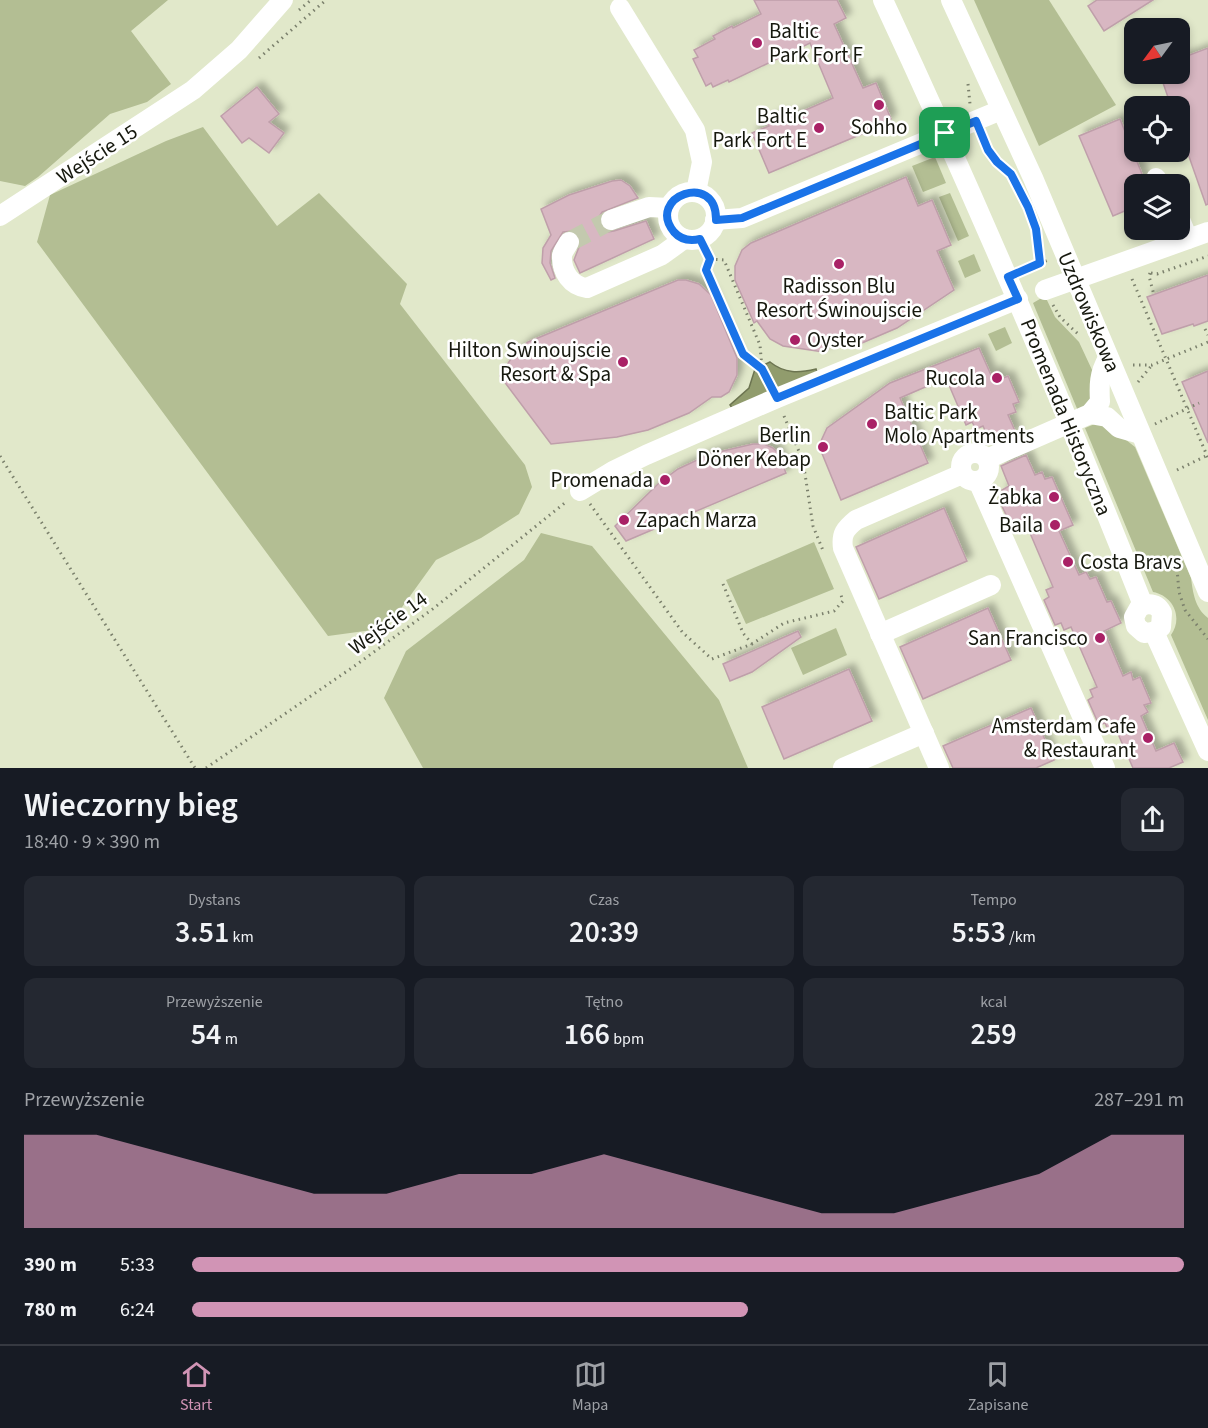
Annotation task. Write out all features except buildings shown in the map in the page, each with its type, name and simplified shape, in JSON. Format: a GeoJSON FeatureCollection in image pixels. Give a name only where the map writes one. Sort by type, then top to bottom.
{"type":"FeatureCollection","features":[{"type":"Feature","properties":{"kind":"street","name":"Wejście 15"},"geometry":{"type":"LineString","coordinates":[[0,216],[193,90],[239,50],[283,0]]}},
{"type":"Feature","properties":{"kind":"street","name":"Promenada Historyczna"},"geometry":{"type":"LineString","coordinates":[[883,0],[945,133],[1070,423],[1143,605],[1138,608],[1134,617],[1136,626],[1144,633],[1154,632],[1208,751]]}},
{"type":"Feature","properties":{"kind":"street","name":"Uzdrowiskowa"},"geometry":{"type":"LineString","coordinates":[[951,0],[1076,279],[1108,358],[1146,430],[1208,592]]}},
{"type":"Feature","properties":{"kind":"street"},"geometry":{"type":"LineString","coordinates":[[620,8],[694,130],[702,162],[696,192]]}},
{"type":"Feature","properties":{"kind":"street"},"geometry":{"type":"LineString","coordinates":[[716,220],[742,218],[1001,110]]}},
{"type":"Feature","properties":{"kind":"street"},"geometry":{"type":"LineString","coordinates":[[569,242],[562,254],[565,272],[572,284],[587,288],[711,231],[716,220],[714,207],[710,200],[696,192],[677,197],[669,208],[669,223],[677,235],[692,239]]}},
{"type":"Feature","properties":{"kind":"street"},"geometry":{"type":"LineString","coordinates":[[611,220],[649,207],[669,208]]}},
{"type":"Feature","properties":{"kind":"street"},"geometry":{"type":"LineString","coordinates":[[1190,238],[1208,232]]}},
{"type":"Feature","properties":{"kind":"street"},"geometry":{"type":"LineString","coordinates":[[1045,290],[1185,240]]}},
{"type":"Feature","properties":{"kind":"street"},"geometry":{"type":"LineString","coordinates":[[580,492],[613,471],[777,398],[1018,299]]}},
{"type":"Feature","properties":{"kind":"street"},"geometry":{"type":"LineString","coordinates":[[1105,768],[970,477],[961,463],[967,454],[978,453],[987,459],[1090,414],[1100,402],[1099,380],[1101,370],[1108,358]]}},
{"type":"Feature","properties":{"kind":"street"},"geometry":{"type":"LineString","coordinates":[[1090,414],[1107,417],[1119,428],[1146,430]]}},
{"type":"Feature","properties":{"kind":"street"},"geometry":{"type":"LineString","coordinates":[[939,768],[843,548],[842,538],[845,528],[856,520],[970,477]]}},
{"type":"Feature","properties":{"kind":"street"},"geometry":{"type":"LineString","coordinates":[[880,634],[991,585]]}},
{"type":"Feature","properties":{"kind":"street"},"geometry":{"type":"LineString","coordinates":[[843,768],[924,734]]}},
{"type":"Feature","properties":{"kind":"path"},"geometry":{"type":"LineString","coordinates":[[967,78],[970,107],[988,150],[997,162],[1011,174]]}},
{"type":"Feature","properties":{"kind":"path"},"geometry":{"type":"LineString","coordinates":[[1038,238],[1040,275],[1045,290]]}},
{"type":"Feature","properties":{"kind":"path"},"geometry":{"type":"LineString","coordinates":[[692,239],[710,259],[724,260],[760,345],[762,369],[777,398],[803,461],[813,526],[825,557]]}},
{"type":"Feature","properties":{"kind":"path"},"geometry":{"type":"LineString","coordinates":[[1008,277],[1064,253]]}},
{"type":"Feature","properties":{"kind":"path"},"geometry":{"type":"LineString","coordinates":[[710,259],[706,270],[743,354],[762,369]]}},
{"type":"Feature","properties":{"kind":"path"},"geometry":{"type":"LineString","coordinates":[[1130,275],[1138,289],[1208,457],[1173,472]]}},
{"type":"Feature","properties":{"kind":"path"},"geometry":{"type":"LineString","coordinates":[[1149,276],[1154,295]]}},
{"type":"Feature","properties":{"kind":"path"},"geometry":{"type":"LineString","coordinates":[[1205,329],[1208,335]]}},
{"type":"Feature","properties":{"kind":"path"},"geometry":{"type":"LineString","coordinates":[[1128,365],[1152,365],[1208,342]]}},
{"type":"Feature","properties":{"kind":"path"},"geometry":{"type":"LineString","coordinates":[[1136,385],[1152,365]]}},
{"type":"Feature","properties":{"kind":"path"},"geometry":{"type":"LineString","coordinates":[[1146,430],[1199,403]]}},
{"type":"Feature","properties":{"kind":"path"},"geometry":{"type":"LineString","coordinates":[[0,456],[195,768]]}},
{"type":"Feature","properties":{"kind":"path","name":"Wejście 14"},"geometry":{"type":"LineString","coordinates":[[206,768],[357,665],[434,608],[580,492]]}},
{"type":"Feature","properties":{"kind":"path"},"geometry":{"type":"LineString","coordinates":[[599,516],[684,633],[712,659],[752,644],[784,623],[834,611],[843,601],[839,590]]}},
{"type":"Feature","properties":{"kind":"path"},"geometry":{"type":"LineString","coordinates":[[723,584],[742,633],[752,644]]}},
{"type":"Feature","properties":{"kind":"shaded area"},"geometry":{"type":"Polygon","coordinates":[[[0,0],[168,0],[131,31],[171,84],[147,102],[110,114],[25,186],[0,181],[0,0]]]}},
{"type":"Feature","properties":{"kind":"shaded area"},"geometry":{"type":"Polygon","coordinates":[[[974,0],[1049,0],[1116,105],[1039,146],[974,0]]]}},
{"type":"Feature","properties":{"kind":"shaded area"},"geometry":{"type":"Polygon","coordinates":[[[203,127],[277,226],[319,193],[407,284],[400,304],[525,465],[532,487],[519,514],[481,538],[436,560],[387,628],[328,636],[37,242],[50,195],[166,141],[203,127]]]}},
{"type":"Feature","properties":{"kind":"shaded area"},"geometry":{"type":"Polygon","coordinates":[[[935,157],[946,183],[923,192],[912,166],[935,157]]]}},
{"type":"Feature","properties":{"kind":"shaded area"},"geometry":{"type":"Polygon","coordinates":[[[950,193],[969,236],[958,241],[939,197],[950,193]]]}},
{"type":"Feature","properties":{"kind":"shaded area"},"geometry":{"type":"Polygon","coordinates":[[[974,254],[981,271],[965,278],[958,261],[974,254]]]}},
{"type":"Feature","properties":{"kind":"shaded area"},"geometry":{"type":"Polygon","coordinates":[[[1045,296],[1055,317],[1079,342],[1093,372],[1094,400],[1078,411],[1033,303],[1045,296]]]}},
{"type":"Feature","properties":{"kind":"shaded area"},"geometry":{"type":"Polygon","coordinates":[[[1005,327],[1012,343],[996,351],[988,334],[1005,327]]]}},
{"type":"Feature","properties":{"kind":"shaded area"},"geometry":{"type":"Polygon","coordinates":[[[770,362],[787,371],[816,369],[817,372],[732,408],[730,405],[749,388],[755,369],[770,362]]]}},
{"type":"Feature","properties":{"kind":"shaded area"},"geometry":{"type":"Polygon","coordinates":[[[1102,421],[1135,447],[1191,578],[1197,605],[1208,618],[1208,720],[1171,635],[1176,622],[1174,609],[1166,598],[1153,592],[1085,428],[1102,421]]]}},
{"type":"Feature","properties":{"kind":"shaded area"},"geometry":{"type":"Polygon","coordinates":[[[541,533],[592,546],[719,700],[748,768],[423,768],[384,698],[406,651],[524,560],[541,533]]]}},
{"type":"Feature","properties":{"kind":"shaded area"},"geometry":{"type":"Polygon","coordinates":[[[814,542],[834,589],[746,624],[726,580],[814,542]]]}},
{"type":"Feature","properties":{"kind":"shaded area"},"geometry":{"type":"Polygon","coordinates":[[[836,628],[847,655],[803,675],[791,648],[836,628]]]}},
{"type":"Feature","properties":{"kind":"tunnel"},"geometry":{"type":"LineString","coordinates":[[569,242],[611,220]]}},
{"type":"Feature","properties":{"kind":"place","name":"Baltic Park Fort F"},"geometry":{"type":"Point","coordinates":[757,43]}},
{"type":"Feature","properties":{"kind":"place","name":"Sohho"},"geometry":{"type":"Point","coordinates":[879,105]}},
{"type":"Feature","properties":{"kind":"place","name":"Baltic Park Fort E"},"geometry":{"type":"Point","coordinates":[819,128]}},
{"type":"Feature","properties":{"kind":"place","name":"Radisson Blu Resort Świnoujscie"},"geometry":{"type":"Point","coordinates":[839,264]}},
{"type":"Feature","properties":{"kind":"place","name":"Oyster"},"geometry":{"type":"Point","coordinates":[795,340]}},
{"type":"Feature","properties":{"kind":"place","name":"Hilton Swinoujscie Resort & Spa"},"geometry":{"type":"Point","coordinates":[623,362]}},
{"type":"Feature","properties":{"kind":"place","name":"Rucola"},"geometry":{"type":"Point","coordinates":[997,378]}},
{"type":"Feature","properties":{"kind":"place","name":"Baltic Park Molo Apartments"},"geometry":{"type":"Point","coordinates":[872,424]}},
{"type":"Feature","properties":{"kind":"place","name":"Berlin Döner Kebap"},"geometry":{"type":"Point","coordinates":[823,447]}},
{"type":"Feature","properties":{"kind":"place","name":"Promenada"},"geometry":{"type":"Point","coordinates":[665,480]}},
{"type":"Feature","properties":{"kind":"place","name":"Żabka"},"geometry":{"type":"Point","coordinates":[1054,497]}},
{"type":"Feature","properties":{"kind":"place","name":"Zapach Marza"},"geometry":{"type":"Point","coordinates":[624,520]}},
{"type":"Feature","properties":{"kind":"place","name":"Baila"},"geometry":{"type":"Point","coordinates":[1055,525]}},
{"type":"Feature","properties":{"kind":"place","name":"Costa Bravs"},"geometry":{"type":"Point","coordinates":[1068,562]}},
{"type":"Feature","properties":{"kind":"place","name":"San Francisco"},"geometry":{"type":"Point","coordinates":[1100,638]}},
{"type":"Feature","properties":{"kind":"place","name":"Amsterdam Cafe & Restaurant"},"geometry":{"type":"Point","coordinates":[1148,738]}},
{"type":"Feature","properties":{"kind":"route"},"geometry":{"type":"LineString","coordinates":[[976,121],[988,150],[1018,184],[1036,229],[1040,263],[1008,277],[1018,299],[777,398],[762,369],[743,354],[706,270],[710,259],[700,239],[684,239],[672,230],[668,215],[672,202],[682,194],[696,192],[710,200],[716,213],[716,220],[742,218],[945,133],[976,121]]}}]}
